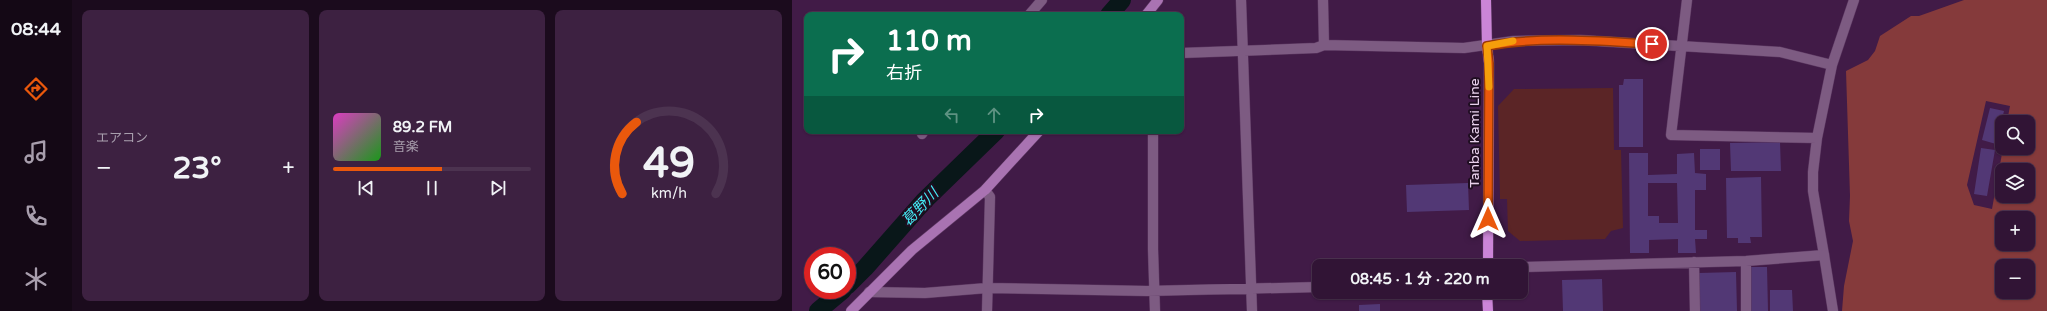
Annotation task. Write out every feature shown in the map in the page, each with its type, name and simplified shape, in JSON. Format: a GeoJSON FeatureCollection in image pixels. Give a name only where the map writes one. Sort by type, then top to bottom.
{"type":"FeatureCollection","features":[{"type":"Feature","properties":{"kind":"main road"},"geometry":{"type":"LineString","coordinates":[[1148,12],[1158,0]]}},
{"type":"Feature","properties":{"kind":"main road","name":"Tanba Kami Line"},"geometry":{"type":"LineString","coordinates":[[1486,0],[1489,63],[1489,259]]}},
{"type":"Feature","properties":{"kind":"main road"},"geometry":{"type":"LineString","coordinates":[[851,311],[912,250],[985,190],[1036,134]]}},
{"type":"Feature","properties":{"kind":"main road"},"geometry":{"type":"LineString","coordinates":[[1487,299],[1488,311]]}},
{"type":"Feature","properties":{"kind":"street"},"geometry":{"type":"LineString","coordinates":[[1031,12],[1042,0]]}},
{"type":"Feature","properties":{"kind":"street"},"geometry":{"type":"LineString","coordinates":[[1241,0],[1252,311]]}},
{"type":"Feature","properties":{"kind":"street"},"geometry":{"type":"LineString","coordinates":[[1323,0],[1324,45]]}},
{"type":"Feature","properties":{"kind":"street"},"geometry":{"type":"LineString","coordinates":[[1687,0],[1671,135],[1817,138]]}},
{"type":"Feature","properties":{"kind":"street"},"geometry":{"type":"LineString","coordinates":[[1834,311],[1814,191],[1813,172],[1817,138],[1832,65],[1854,0]]}},
{"type":"Feature","properties":{"kind":"street"},"geometry":{"type":"LineString","coordinates":[[1184,53],[1316,48],[1324,45],[1464,48],[1487,46],[1514,41],[1573,40],[1780,52],[1832,65]]}},
{"type":"Feature","properties":{"kind":"street"},"geometry":{"type":"LineString","coordinates":[[1153,134],[1155,311]]}},
{"type":"Feature","properties":{"kind":"street"},"geometry":{"type":"LineString","coordinates":[[985,190],[990,197],[987,311]]}},
{"type":"Feature","properties":{"kind":"street"},"geometry":{"type":"LineString","coordinates":[[1528,267],[1746,261],[1824,255]]}},
{"type":"Feature","properties":{"kind":"street"},"geometry":{"type":"LineString","coordinates":[[1746,261],[1746,311]]}},
{"type":"Feature","properties":{"kind":"street"},"geometry":{"type":"LineString","coordinates":[[1694,262],[1695,311]]}},
{"type":"Feature","properties":{"kind":"street"},"geometry":{"type":"LineString","coordinates":[[869,292],[925,293],[987,288],[1154,291],[1312,287]]}},
{"type":"Feature","properties":{"kind":"shaded area"},"geometry":{"type":"Polygon","coordinates":[[[1964,0],[2047,0],[2047,311],[1842,311],[1844,286],[1853,241],[1849,221],[1850,196],[1846,71],[1868,60],[1875,51],[1880,36],[1911,16],[1919,16],[1964,0]],[[1986,101],[1967,185],[1974,205],[1992,209],[1995,192],[1995,203],[2035,203],[2035,163],[2000,163],[2002,155],[2035,155],[2035,115],[2008,115],[2010,106],[1986,101]]]}},
{"type":"Feature","properties":{"kind":"shaded area"},"geometry":{"type":"Polygon","coordinates":[[[1613,88],[1614,150],[1621,150],[1623,228],[1611,231],[1605,239],[1520,241],[1508,231],[1507,199],[1500,199],[1498,106],[1514,89],[1613,88]]]}},
{"type":"Feature","properties":{"kind":"building"},"geometry":{"type":"Polygon","coordinates":[[[1624,79],[1643,79],[1643,147],[1619,147],[1619,85],[1623,85],[1624,79]]]}},
{"type":"Feature","properties":{"kind":"building"},"geometry":{"type":"Polygon","coordinates":[[[1990,108],[2004,111],[2003,115],[1995,115],[1995,144],[1982,140],[1990,108]]]}},
{"type":"Feature","properties":{"kind":"building"},"geometry":{"type":"Polygon","coordinates":[[[1780,142],[1781,171],[1731,171],[1730,143],[1780,142]]]}},
{"type":"Feature","properties":{"kind":"building"},"geometry":{"type":"Polygon","coordinates":[[[1981,148],[1995,150],[1987,196],[1974,194],[1981,148]]]}},
{"type":"Feature","properties":{"kind":"building"},"geometry":{"type":"Polygon","coordinates":[[[1700,149],[1720,149],[1720,170],[1700,170],[1700,149]]]}},
{"type":"Feature","properties":{"kind":"building"},"geometry":{"type":"Polygon","coordinates":[[[1629,153],[1648,153],[1648,175],[1677,174],[1677,154],[1694,153],[1695,173],[1706,174],[1706,190],[1695,190],[1695,230],[1707,230],[1707,239],[1695,239],[1696,253],[1678,253],[1678,239],[1649,240],[1649,253],[1630,253],[1629,153]],[[1648,183],[1648,216],[1659,216],[1659,223],[1678,223],[1677,183],[1648,183]]]}},
{"type":"Feature","properties":{"kind":"building"},"geometry":{"type":"Polygon","coordinates":[[[1761,177],[1762,237],[1750,237],[1751,243],[1738,243],[1738,238],[1727,238],[1726,178],[1761,177]]]}},
{"type":"Feature","properties":{"kind":"building"},"geometry":{"type":"Polygon","coordinates":[[[1468,183],[1469,210],[1407,212],[1406,185],[1468,183]]]}},
{"type":"Feature","properties":{"kind":"building"},"geometry":{"type":"Polygon","coordinates":[[[1750,267],[1767,267],[1768,311],[1751,311],[1750,267]]]}},
{"type":"Feature","properties":{"kind":"building"},"geometry":{"type":"Polygon","coordinates":[[[1736,272],[1737,311],[1699,311],[1699,273],[1736,272]]]}},
{"type":"Feature","properties":{"kind":"building"},"geometry":{"type":"Polygon","coordinates":[[[1602,279],[1603,311],[1563,311],[1562,280],[1602,279]]]}},
{"type":"Feature","properties":{"kind":"building"},"geometry":{"type":"Polygon","coordinates":[[[1770,290],[1792,290],[1793,311],[1770,311],[1770,290]]]}},
{"type":"Feature","properties":{"kind":"building"},"geometry":{"type":"Polygon","coordinates":[[[1380,304],[1380,311],[1359,311],[1359,305],[1380,304]]]}},
{"type":"Feature","properties":{"kind":"waterway","name":"葛野川"},"geometry":{"type":"LineString","coordinates":[[1112,12],[1122,0]]}},
{"type":"Feature","properties":{"kind":"waterway","name":"葛野川"},"geometry":{"type":"LineString","coordinates":[[856,277],[924,201],[993,134]]}},
{"type":"Feature","properties":{"kind":"waterway","name":"葛野川"},"geometry":{"type":"LineString","coordinates":[[818,311],[832,299]]}},
{"type":"Feature","properties":{"kind":"slow traffic"},"geometry":{"type":"LineString","coordinates":[[1489,87],[1487,46],[1513,41]]}},
{"type":"Feature","properties":{"kind":"route"},"geometry":{"type":"LineString","coordinates":[[1488,219],[1489,63],[1487,46],[1514,41],[1580,40],[1652,44]]}}]}
